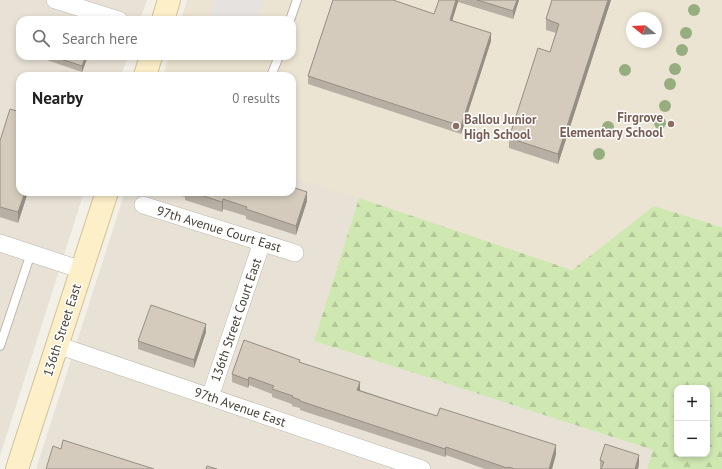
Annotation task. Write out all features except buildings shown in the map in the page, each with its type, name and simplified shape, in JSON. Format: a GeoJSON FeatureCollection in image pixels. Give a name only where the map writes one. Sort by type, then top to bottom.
{"type":"FeatureCollection","features":[{"type":"Feature","properties":{"kind":"street"},"geometry":{"type":"LineString","coordinates":[[55,0],[106,16]]}},
{"type":"Feature","properties":{"kind":"street"},"geometry":{"type":"LineString","coordinates":[[164,16],[169,0]]}},
{"type":"Feature","properties":{"kind":"street"},"geometry":{"type":"LineString","coordinates":[[146,72],[150,60]]}},
{"type":"Feature","properties":{"kind":"street","name":"136th Street East"},"geometry":{"type":"LineString","coordinates":[[17,469],[106,196]]}},
{"type":"Feature","properties":{"kind":"street","name":"97th Avenue Court East"},"geometry":{"type":"LineString","coordinates":[[143,205],[295,253]]}},
{"type":"Feature","properties":{"kind":"street","name":"136th Street Court East"},"geometry":{"type":"LineString","coordinates":[[210,397],[262,242]]}},
{"type":"Feature","properties":{"kind":"street"},"geometry":{"type":"LineString","coordinates":[[0,243],[82,270]]}},
{"type":"Feature","properties":{"kind":"street","name":"97th Avenue East"},"geometry":{"type":"LineString","coordinates":[[58,345],[422,469]]}},
{"type":"Feature","properties":{"kind":"lane"},"geometry":{"type":"LineString","coordinates":[[291,16],[297,0]]}},
{"type":"Feature","properties":{"kind":"lane"},"geometry":{"type":"LineString","coordinates":[[273,72],[277,60]]}},
{"type":"Feature","properties":{"kind":"lane"},"geometry":{"type":"LineString","coordinates":[[0,346],[31,253]]}},
{"type":"Feature","properties":{"kind":"shaded area"},"geometry":{"type":"Polygon","coordinates":[[[0,0],[147,0],[141,16],[16,16],[16,60],[127,60],[122,72],[16,72],[16,196],[83,196],[0,456],[0,0]]]}},
{"type":"Feature","properties":{"kind":"shaded area","name":"Ballou Junior High School"},"geometry":{"type":"Polygon","coordinates":[[[187,0],[722,0],[722,227],[654,206],[573,270],[296,178],[296,72],[164,72],[168,60],[296,60],[296,16],[182,16],[187,0]]]}},
{"type":"Feature","properties":{"kind":"shaded area"},"geometry":{"type":"Polygon","coordinates":[[[215,0],[263,0],[258,16],[209,16],[215,0]]]}},
{"type":"Feature","properties":{"kind":"shaded area"},"geometry":{"type":"Polygon","coordinates":[[[296,178],[359,198],[314,341],[653,450],[647,469],[36,469],[124,196],[296,196],[296,178]]]}},
{"type":"Feature","properties":{"kind":"green space"},"geometry":{"type":"Polygon","coordinates":[[[359,198],[572,270],[654,206],[722,227],[722,469],[647,469],[653,450],[314,341],[359,198]]]}},
{"type":"Feature","properties":{"kind":"place","name":"Firgrove Elementary School"},"geometry":{"type":"Point","coordinates":[671,124]}},
{"type":"Feature","properties":{"kind":"place","name":"Ballou Junior High School"},"geometry":{"type":"Point","coordinates":[456,126]}}]}
